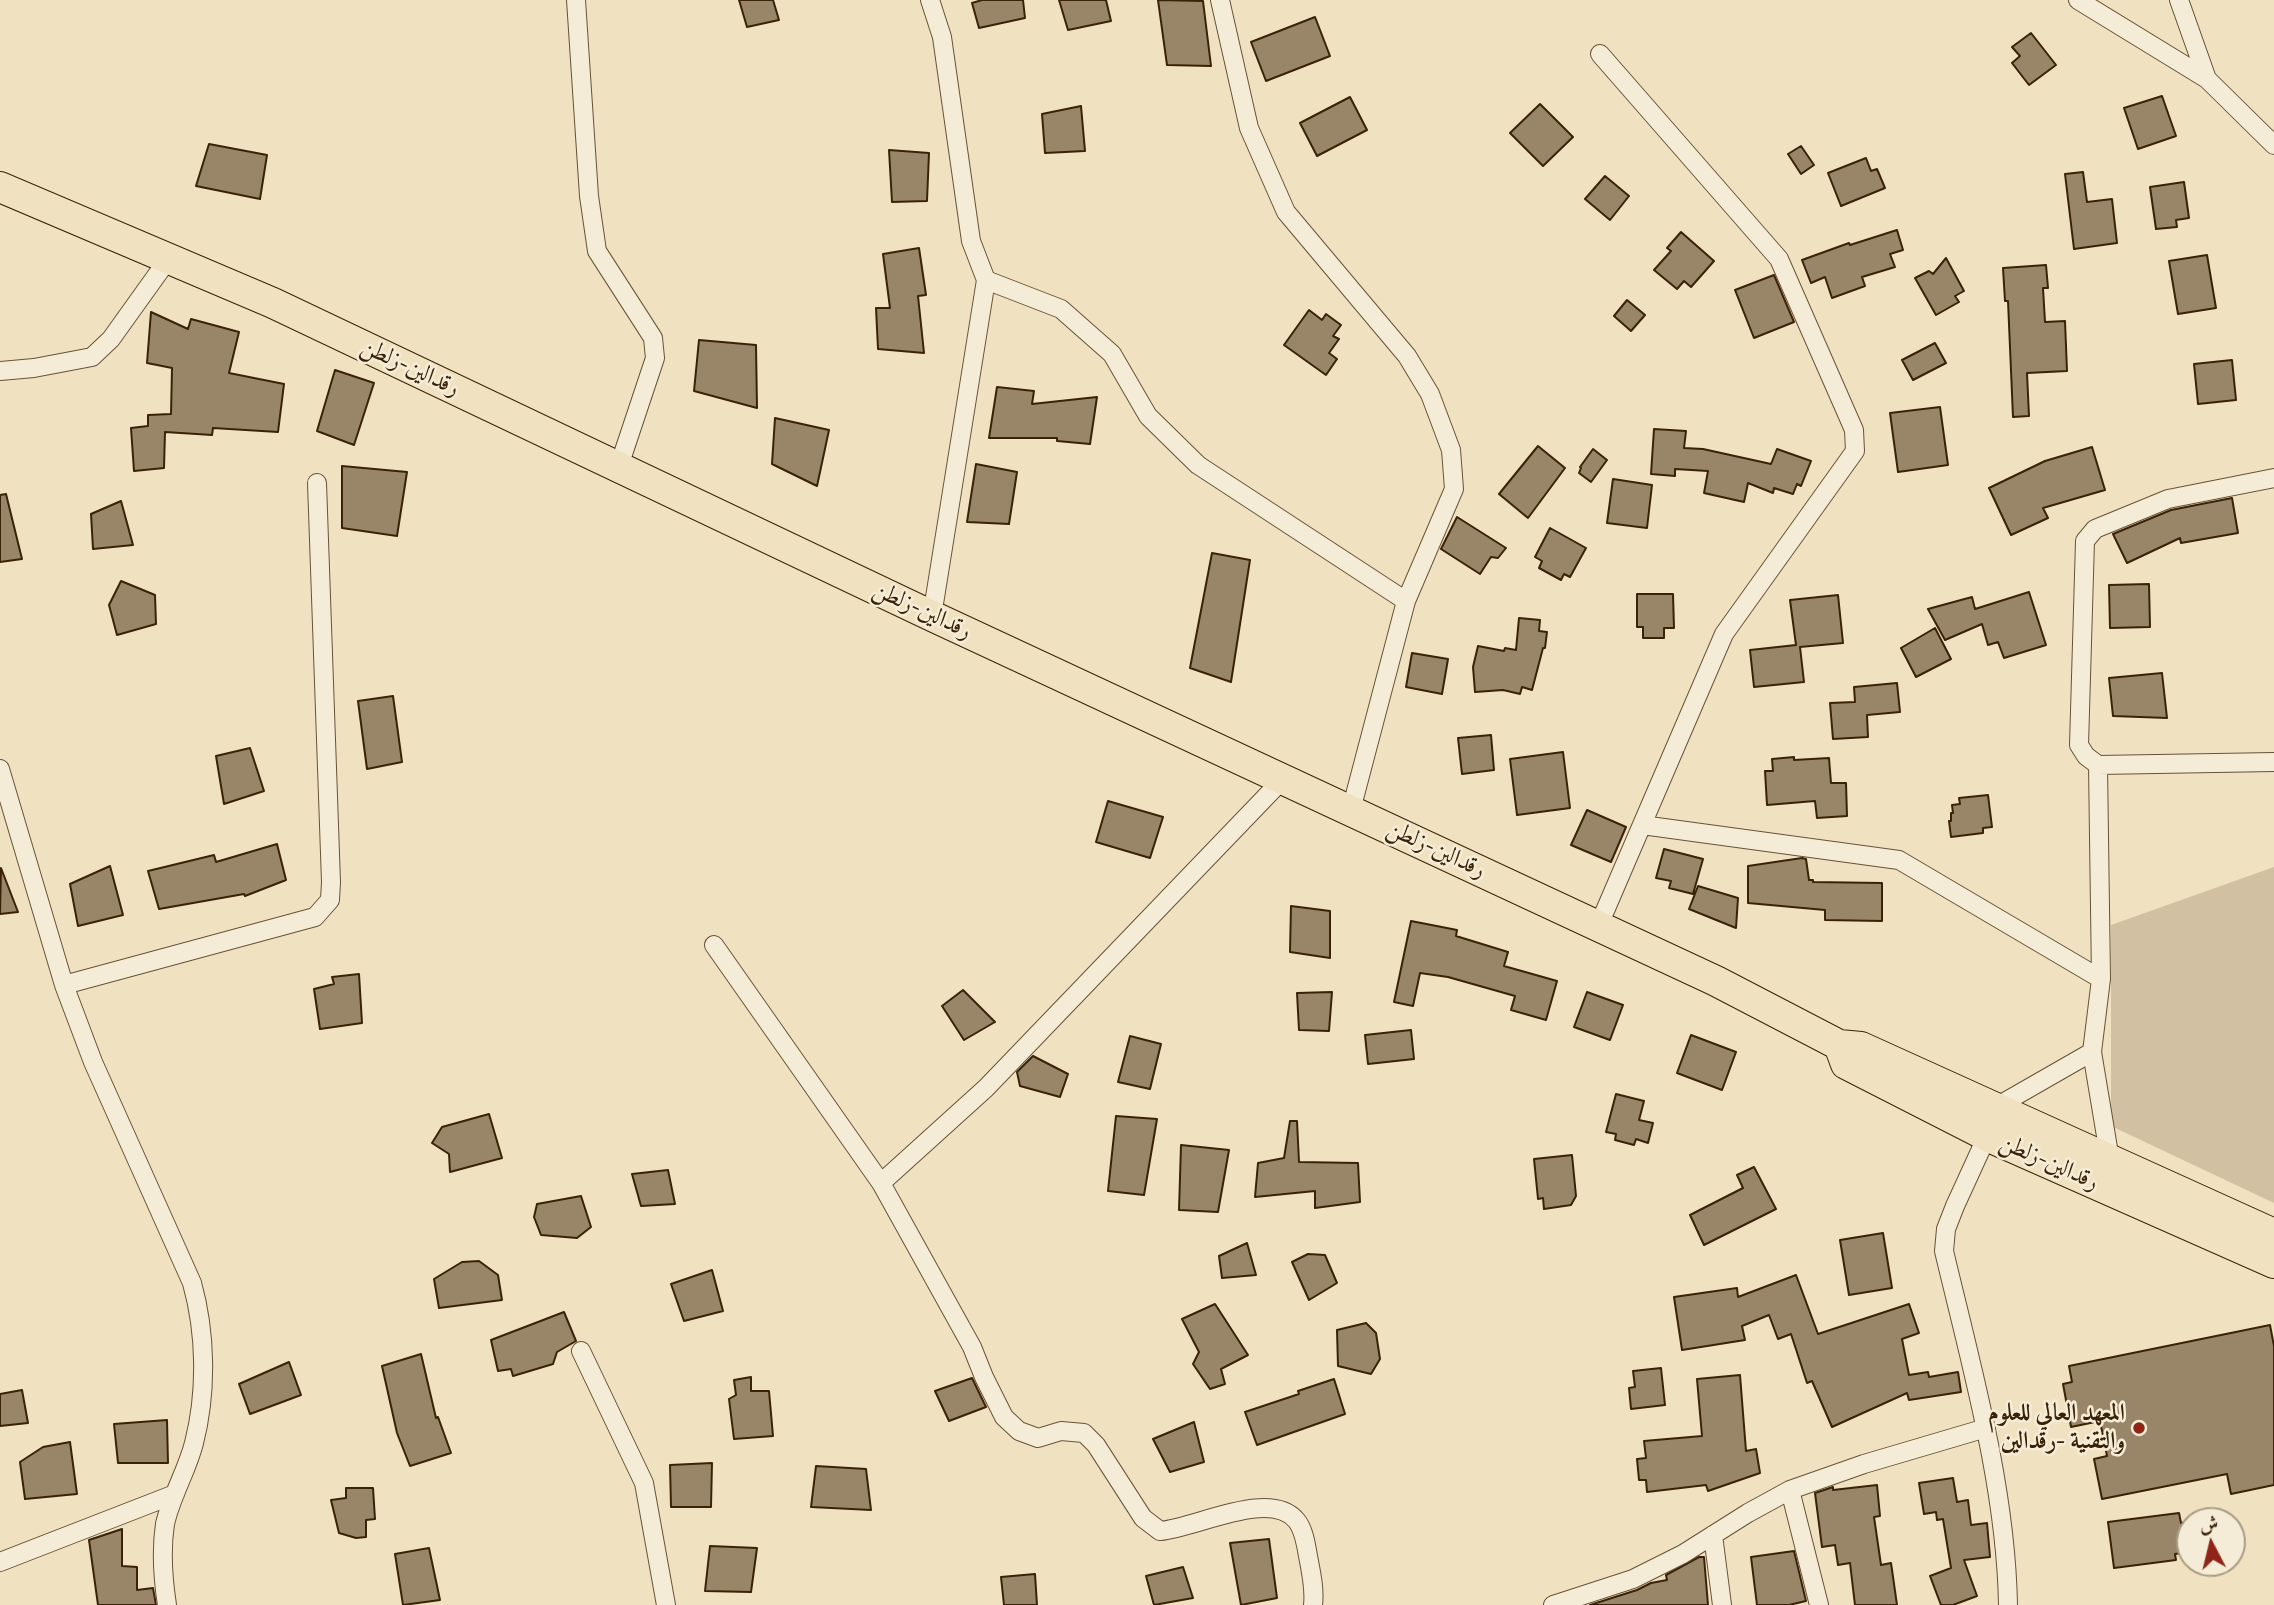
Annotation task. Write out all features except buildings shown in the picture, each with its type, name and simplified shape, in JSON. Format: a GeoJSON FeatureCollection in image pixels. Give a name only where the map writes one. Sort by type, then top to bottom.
{"type":"FeatureCollection","features":[{"type":"Feature","properties":{"kind":"main road","name":"رقدالين-زلطن"},"geometry":{"type":"LineString","coordinates":[[0,187],[273,303],[932,616],[1716,981],[1839,1045],[1861,1046],[2274,1234]]}},
{"type":"Feature","properties":{"kind":"main road","name":"رقدالين-زلطن"},"geometry":{"type":"LineString","coordinates":[[1839,1045],[1846,1064],[1987,1136],[2274,1263]]}},
{"type":"Feature","properties":{"kind":"street"},"geometry":{"type":"LineString","coordinates":[[576,0],[589,196],[597,251],[653,338],[656,358],[619,466]]}},
{"type":"Feature","properties":{"kind":"street"},"geometry":{"type":"LineString","coordinates":[[930,0],[942,37],[971,240],[986,280],[932,616]]}},
{"type":"Feature","properties":{"kind":"street"},"geometry":{"type":"LineString","coordinates":[[1220,0],[1249,128],[1286,212],[1407,356],[1430,394],[1451,450],[1454,489],[1406,601],[1351,810]]}},
{"type":"Feature","properties":{"kind":"street"},"geometry":{"type":"LineString","coordinates":[[2078,0],[2207,79],[2274,145]]}},
{"type":"Feature","properties":{"kind":"street"},"geometry":{"type":"LineString","coordinates":[[2179,0],[2207,79]]}},
{"type":"Feature","properties":{"kind":"street"},"geometry":{"type":"LineString","coordinates":[[1598,927],[1724,634],[1855,451],[1854,430],[1779,259],[1600,54]]}},
{"type":"Feature","properties":{"kind":"street"},"geometry":{"type":"LineString","coordinates":[[0,371],[34,368],[92,357],[111,339],[169,258]]}},
{"type":"Feature","properties":{"kind":"street"},"geometry":{"type":"LineString","coordinates":[[986,280],[1061,309],[1112,354],[1148,416],[1198,465],[1406,601]]}},
{"type":"Feature","properties":{"kind":"street"},"geometry":{"type":"LineString","coordinates":[[2274,478],[2168,499],[2095,529],[2085,541],[2079,745],[2085,756],[2098,765],[2274,761]]}},
{"type":"Feature","properties":{"kind":"street"},"geometry":{"type":"LineString","coordinates":[[64,985],[315,917],[330,900],[317,483]]}},
{"type":"Feature","properties":{"kind":"street"},"geometry":{"type":"LineString","coordinates":[[2098,765],[2101,979],[2092,1052],[2110,1160]]}},
{"type":"Feature","properties":{"kind":"street"},"geometry":{"type":"LineString","coordinates":[[0,769],[64,985],[93,1062],[192,1283],[198,1303],[202,1391],[195,1441],[166,1523],[163,1550],[167,1605]]}},
{"type":"Feature","properties":{"kind":"street"},"geometry":{"type":"LineString","coordinates":[[881,1183],[986,1088],[1283,779]]}},
{"type":"Feature","properties":{"kind":"street"},"geometry":{"type":"LineString","coordinates":[[1642,825],[1899,860],[2101,979]]}},
{"type":"Feature","properties":{"kind":"street"},"geometry":{"type":"LineString","coordinates":[[714,945],[881,1183],[972,1346],[1004,1417],[1019,1431],[1038,1437],[1061,1431],[1084,1433],[1096,1445],[1143,1518],[1160,1531],[1178,1530],[1254,1507],[1282,1509],[1297,1521],[1306,1542],[1313,1605]]}},
{"type":"Feature","properties":{"kind":"street"},"geometry":{"type":"LineString","coordinates":[[1996,1108],[2092,1052]]}},
{"type":"Feature","properties":{"kind":"street"},"geometry":{"type":"LineString","coordinates":[[1987,1136],[1946,1229],[1944,1251],[1996,1480],[2008,1605]]}},
{"type":"Feature","properties":{"kind":"street"},"geometry":{"type":"LineString","coordinates":[[581,1351],[644,1483],[666,1605]]}},
{"type":"Feature","properties":{"kind":"street"},"geometry":{"type":"LineString","coordinates":[[1553,1605],[1633,1579],[1683,1554],[1790,1490],[1864,1464],[1986,1428]]}},
{"type":"Feature","properties":{"kind":"street"},"geometry":{"type":"LineString","coordinates":[[1790,1490],[1819,1605]]}},
{"type":"Feature","properties":{"kind":"street"},"geometry":{"type":"LineString","coordinates":[[0,1562],[175,1494]]}},
{"type":"Feature","properties":{"kind":"street"},"geometry":{"type":"LineString","coordinates":[[1713,1535],[1722,1605]]}},
{"type":"Feature","properties":{"kind":"shaded area"},"geometry":{"type":"Polygon","coordinates":[[[2274,867],[2274,1203],[2111,1126],[2111,925],[2274,867]]]}},
{"type":"Feature","properties":{"kind":"place","name":"المعهد العالي للعلوم والتقنية -رقدالين"},"geometry":{"type":"Point","coordinates":[2139,1428]}}]}
